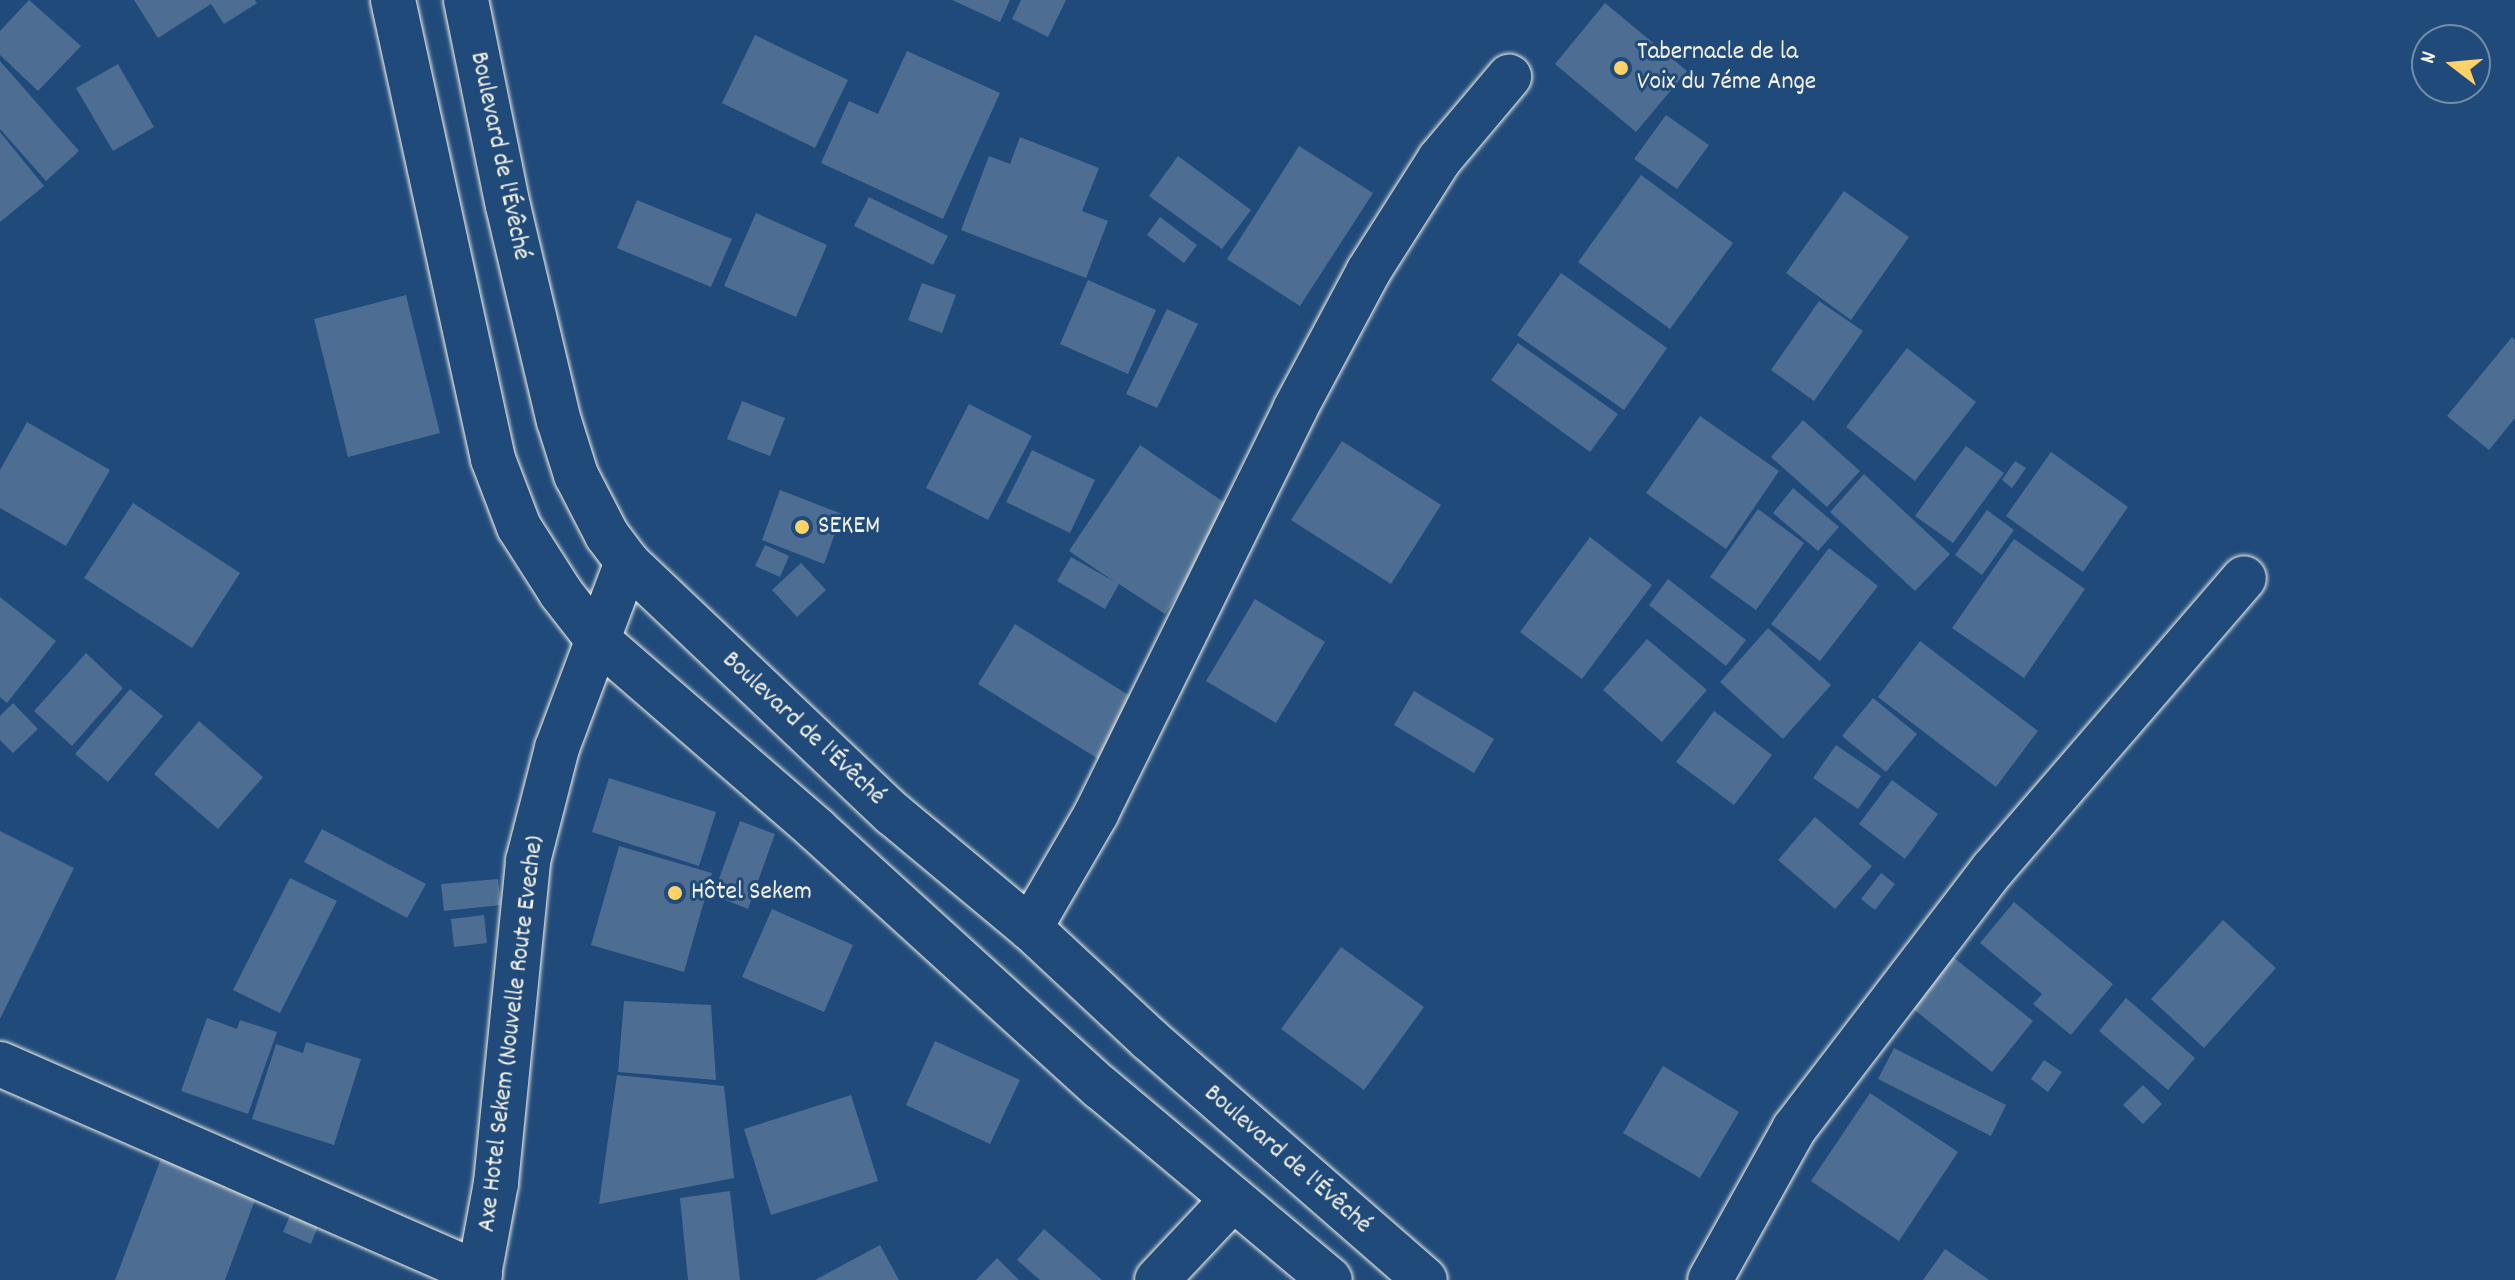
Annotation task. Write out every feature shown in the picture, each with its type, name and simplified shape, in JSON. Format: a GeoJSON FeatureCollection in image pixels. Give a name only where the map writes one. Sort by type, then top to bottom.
{"type":"FeatureCollection","features":[{"type":"Feature","properties":{"kind":"main road"},"geometry":{"type":"LineString","coordinates":[[393,0],[493,459],[519,527],[561,593],[597,639],[816,829],[1100,1087],[1330,1280]]}},
{"type":"Feature","properties":{"kind":"main road","name":"Boulevard de l'Évêché"},"geometry":{"type":"LineString","coordinates":[[466,0],[508,206],[559,421],[576,475],[607,535],[627,562],[893,814],[1030,928],[1161,1050],[1425,1280]]}},
{"type":"Feature","properties":{"kind":"main road"},"geometry":{"type":"LineString","coordinates":[[1030,928],[1096,814],[1295,409],[1368,272],[1439,160],[1509,77]]}},
{"type":"Feature","properties":{"kind":"main road","name":"Axe Hotel Sekem (Nouvelle Route Eveche)"},"geometry":{"type":"LineString","coordinates":[[479,1277],[496,1183],[528,861],[557,748],[627,562]]}},
{"type":"Feature","properties":{"kind":"main road"},"geometry":{"type":"LineString","coordinates":[[1710,1280],[1794,1129],[1993,869],[2244,578]]}},
{"type":"Feature","properties":{"kind":"main road"},"geometry":{"type":"LineString","coordinates":[[0,1064],[479,1277]]}},
{"type":"Feature","properties":{"kind":"main road"},"geometry":{"type":"LineString","coordinates":[[1157,1280],[1233,1199]]}},
{"type":"Feature","properties":{"kind":"building"},"geometry":{"type":"Polygon","coordinates":[[[29,0],[81,46],[38,91],[0,55],[0,31],[29,0]]]}},
{"type":"Feature","properties":{"kind":"building"},"geometry":{"type":"Polygon","coordinates":[[[134,0],[255,0],[257,3],[224,24],[211,4],[158,38],[134,0]]]}},
{"type":"Feature","properties":{"kind":"building"},"geometry":{"type":"Polygon","coordinates":[[[952,0],[1010,0],[1000,22],[952,0]]]}},
{"type":"Feature","properties":{"kind":"building"},"geometry":{"type":"Polygon","coordinates":[[[1021,0],[1066,0],[1048,37],[1012,19],[1021,0]]]}},
{"type":"Feature","properties":{"kind":"building","name":"Tabernacle de la Voix du 7éme Ange"},"geometry":{"type":"Polygon","coordinates":[[[1605,3],[1687,71],[1636,132],[1555,64],[1605,3]]]}},
{"type":"Feature","properties":{"kind":"building"},"geometry":{"type":"Polygon","coordinates":[[[755,35],[848,80],[815,148],[722,103],[755,35]]]}},
{"type":"Feature","properties":{"kind":"building"},"geometry":{"type":"Polygon","coordinates":[[[907,51],[1000,93],[943,219],[821,163],[849,101],[878,114],[907,51]]]}},
{"type":"Feature","properties":{"kind":"building"},"geometry":{"type":"Polygon","coordinates":[[[0,61],[79,151],[46,181],[0,129],[0,61]]]}},
{"type":"Feature","properties":{"kind":"building"},"geometry":{"type":"Polygon","coordinates":[[[118,64],[154,127],[113,151],[76,88],[118,64]]]}},
{"type":"Feature","properties":{"kind":"building"},"geometry":{"type":"Polygon","coordinates":[[[1666,115],[1709,145],[1677,189],[1634,159],[1666,115]]]}},
{"type":"Feature","properties":{"kind":"building"},"geometry":{"type":"Polygon","coordinates":[[[0,132],[44,186],[0,222],[0,132]]]}},
{"type":"Feature","properties":{"kind":"building"},"geometry":{"type":"Polygon","coordinates":[[[1020,137],[1099,168],[1082,211],[1108,221],[1086,278],[961,230],[989,156],[1010,164],[1020,137]]]}},
{"type":"Feature","properties":{"kind":"building"},"geometry":{"type":"Polygon","coordinates":[[[1299,146],[1373,193],[1300,306],[1227,259],[1299,146]]]}},
{"type":"Feature","properties":{"kind":"building"},"geometry":{"type":"Polygon","coordinates":[[[1178,156],[1251,210],[1222,249],[1149,196],[1178,156]]]}},
{"type":"Feature","properties":{"kind":"building"},"geometry":{"type":"Polygon","coordinates":[[[1641,175],[1733,243],[1670,329],[1578,262],[1641,175]]]}},
{"type":"Feature","properties":{"kind":"building"},"geometry":{"type":"Polygon","coordinates":[[[1844,191],[1909,237],[1851,320],[1786,273],[1844,191]]]}},
{"type":"Feature","properties":{"kind":"building"},"geometry":{"type":"Polygon","coordinates":[[[869,197],[948,236],[933,265],[854,226],[869,197]]]}},
{"type":"Feature","properties":{"kind":"building"},"geometry":{"type":"Polygon","coordinates":[[[637,200],[732,239],[711,287],[617,248],[637,200]]]}},
{"type":"Feature","properties":{"kind":"building"},"geometry":{"type":"Polygon","coordinates":[[[756,213],[827,245],[796,317],[724,286],[756,213]]]}},
{"type":"Feature","properties":{"kind":"building"},"geometry":{"type":"Polygon","coordinates":[[[1160,217],[1197,245],[1184,263],[1147,235],[1160,217]]]}},
{"type":"Feature","properties":{"kind":"building"},"geometry":{"type":"Polygon","coordinates":[[[1561,273],[1667,348],[1624,410],[1517,335],[1561,273]]]}},
{"type":"Feature","properties":{"kind":"building"},"geometry":{"type":"Polygon","coordinates":[[[1088,280],[1156,310],[1128,374],[1060,344],[1088,280]]]}},
{"type":"Feature","properties":{"kind":"building"},"geometry":{"type":"Polygon","coordinates":[[[922,283],[956,295],[942,333],[908,320],[922,283]]]}},
{"type":"Feature","properties":{"kind":"building"},"geometry":{"type":"Polygon","coordinates":[[[406,295],[440,433],[348,457],[314,319],[406,295]]]}},
{"type":"Feature","properties":{"kind":"building"},"geometry":{"type":"Polygon","coordinates":[[[1819,301],[1863,331],[1814,401],[1771,370],[1819,301]]]}},
{"type":"Feature","properties":{"kind":"building"},"geometry":{"type":"Polygon","coordinates":[[[1167,309],[1198,324],[1157,408],[1126,394],[1167,309]]]}},
{"type":"Feature","properties":{"kind":"building"},"geometry":{"type":"Polygon","coordinates":[[[2512,337],[2515,340],[2515,418],[2489,450],[2447,416],[2512,337]]]}},
{"type":"Feature","properties":{"kind":"building"},"geometry":{"type":"Polygon","coordinates":[[[1518,343],[1618,414],[1590,452],[1491,380],[1518,343]]]}},
{"type":"Feature","properties":{"kind":"building"},"geometry":{"type":"Polygon","coordinates":[[[1907,348],[1976,402],[1915,481],[1846,427],[1907,348]]]}},
{"type":"Feature","properties":{"kind":"building"},"geometry":{"type":"Polygon","coordinates":[[[742,401],[785,418],[770,456],[727,439],[742,401]]]}},
{"type":"Feature","properties":{"kind":"building"},"geometry":{"type":"Polygon","coordinates":[[[969,404],[1032,436],[988,520],[926,488],[969,404]]]}},
{"type":"Feature","properties":{"kind":"building"},"geometry":{"type":"Polygon","coordinates":[[[1700,416],[1779,471],[1726,549],[1646,493],[1700,416]]]}},
{"type":"Feature","properties":{"kind":"building"},"geometry":{"type":"Polygon","coordinates":[[[1803,420],[1860,471],[1827,507],[1771,457],[1803,420]]]}},
{"type":"Feature","properties":{"kind":"building"},"geometry":{"type":"Polygon","coordinates":[[[27,422],[110,470],[66,546],[0,508],[0,470],[27,422]]]}},
{"type":"Feature","properties":{"kind":"building"},"geometry":{"type":"Polygon","coordinates":[[[1342,441],[1441,505],[1391,584],[1291,520],[1342,441]]]}},
{"type":"Feature","properties":{"kind":"building"},"geometry":{"type":"Polygon","coordinates":[[[1140,445],[1234,509],[1165,614],[1119,584],[1105,609],[1057,581],[1071,557],[1115,582],[1069,551],[1140,445]]]}},
{"type":"Feature","properties":{"kind":"building"},"geometry":{"type":"Polygon","coordinates":[[[1966,446],[2004,473],[1953,543],[1915,516],[1966,446]]]}},
{"type":"Feature","properties":{"kind":"building"},"geometry":{"type":"Polygon","coordinates":[[[1032,450],[1095,480],[1070,533],[1006,502],[1032,450]]]}},
{"type":"Feature","properties":{"kind":"building"},"geometry":{"type":"Polygon","coordinates":[[[2051,452],[2128,507],[2083,572],[2006,516],[2051,452]]]}},
{"type":"Feature","properties":{"kind":"building"},"geometry":{"type":"Polygon","coordinates":[[[2015,461],[2026,468],[2012,488],[2002,480],[2015,461]]]}},
{"type":"Feature","properties":{"kind":"building"},"geometry":{"type":"Polygon","coordinates":[[[1864,474],[1950,554],[1915,591],[1830,512],[1864,474]]]}},
{"type":"Feature","properties":{"kind":"building"},"geometry":{"type":"Polygon","coordinates":[[[1793,488],[1839,527],[1818,551],[1773,513],[1793,488]]]}},
{"type":"Feature","properties":{"kind":"building","name":"SEKEM"},"geometry":{"type":"Polygon","coordinates":[[[780,490],[842,514],[824,564],[762,540],[780,490]]]}},
{"type":"Feature","properties":{"kind":"building"},"geometry":{"type":"Polygon","coordinates":[[[133,503],[240,573],[192,648],[84,578],[133,503]]]}},
{"type":"Feature","properties":{"kind":"building"},"geometry":{"type":"Polygon","coordinates":[[[1758,509],[1804,543],[1756,610],[1710,577],[1758,509]]]}},
{"type":"Feature","properties":{"kind":"building"},"geometry":{"type":"Polygon","coordinates":[[[1987,510],[2014,530],[1982,575],[1955,555],[1987,510]]]}},
{"type":"Feature","properties":{"kind":"building"},"geometry":{"type":"Polygon","coordinates":[[[1590,537],[1652,585],[1582,679],[1520,632],[1590,537]]]}},
{"type":"Feature","properties":{"kind":"building"},"geometry":{"type":"Polygon","coordinates":[[[2014,539],[2085,589],[2024,678],[1952,628],[2014,539]]]}},
{"type":"Feature","properties":{"kind":"building"},"geometry":{"type":"Polygon","coordinates":[[[765,545],[789,556],[780,577],[755,566],[765,545]]]}},
{"type":"Feature","properties":{"kind":"building"},"geometry":{"type":"Polygon","coordinates":[[[1829,548],[1878,586],[1820,661],[1771,624],[1829,548]]]}},
{"type":"Feature","properties":{"kind":"building"},"geometry":{"type":"Polygon","coordinates":[[[801,563],[826,590],[797,617],[772,590],[801,563]]]}},
{"type":"Feature","properties":{"kind":"building"},"geometry":{"type":"Polygon","coordinates":[[[1668,579],[1746,640],[1726,666],[1649,605],[1668,579]]]}},
{"type":"Feature","properties":{"kind":"building"},"geometry":{"type":"Polygon","coordinates":[[[0,597],[56,641],[7,703],[0,697],[0,597]]]}},
{"type":"Feature","properties":{"kind":"building"},"geometry":{"type":"Polygon","coordinates":[[[1255,599],[1325,642],[1276,723],[1206,681],[1255,599]]]}},
{"type":"Feature","properties":{"kind":"building"},"geometry":{"type":"Polygon","coordinates":[[[1015,624],[1138,701],[1100,760],[978,684],[1015,624]]]}},
{"type":"Feature","properties":{"kind":"building"},"geometry":{"type":"Polygon","coordinates":[[[1768,628],[1831,685],[1783,739],[1720,682],[1768,628]]]}},
{"type":"Feature","properties":{"kind":"building"},"geometry":{"type":"Polygon","coordinates":[[[1647,639],[1707,690],[1662,742],[1603,690],[1647,639]]]}},
{"type":"Feature","properties":{"kind":"building"},"geometry":{"type":"Polygon","coordinates":[[[1920,641],[2038,731],[1996,787],[1878,697],[1920,641]]]}},
{"type":"Feature","properties":{"kind":"building"},"geometry":{"type":"Polygon","coordinates":[[[86,653],[123,688],[72,746],[34,711],[86,653]]]}},
{"type":"Feature","properties":{"kind":"building"},"geometry":{"type":"Polygon","coordinates":[[[130,689],[163,716],[108,782],[75,754],[130,689]]]}},
{"type":"Feature","properties":{"kind":"building"},"geometry":{"type":"Polygon","coordinates":[[[1414,691],[1494,739],[1474,773],[1394,725],[1414,691]]]}},
{"type":"Feature","properties":{"kind":"building"},"geometry":{"type":"Polygon","coordinates":[[[1873,698],[1917,734],[1886,772],[1842,736],[1873,698]]]}},
{"type":"Feature","properties":{"kind":"building"},"geometry":{"type":"Polygon","coordinates":[[[13,703],[38,729],[13,753],[0,740],[0,716],[13,703]]]}},
{"type":"Feature","properties":{"kind":"building"},"geometry":{"type":"Polygon","coordinates":[[[1714,711],[1772,755],[1734,805],[1676,762],[1714,711]]]}},
{"type":"Feature","properties":{"kind":"building"},"geometry":{"type":"Polygon","coordinates":[[[199,721],[263,777],[218,829],[154,774],[199,721]]]}},
{"type":"Feature","properties":{"kind":"building"},"geometry":{"type":"Polygon","coordinates":[[[1836,745],[1881,776],[1858,809],[1813,778],[1836,745]]]}},
{"type":"Feature","properties":{"kind":"building"},"geometry":{"type":"Polygon","coordinates":[[[609,778],[716,812],[699,866],[592,832],[609,778]]]}},
{"type":"Feature","properties":{"kind":"building"},"geometry":{"type":"Polygon","coordinates":[[[1892,780],[1938,814],[1905,859],[1859,824],[1892,780]]]}},
{"type":"Feature","properties":{"kind":"building"},"geometry":{"type":"Polygon","coordinates":[[[1815,817],[1872,866],[1835,909],[1778,860],[1815,817]]]}},
{"type":"Feature","properties":{"kind":"building"},"geometry":{"type":"Polygon","coordinates":[[[740,821],[775,834],[748,909],[713,895],[740,821]]]}},
{"type":"Feature","properties":{"kind":"building"},"geometry":{"type":"Polygon","coordinates":[[[322,829],[426,884],[407,918],[304,862],[322,829]]]}},
{"type":"Feature","properties":{"kind":"building"},"geometry":{"type":"Polygon","coordinates":[[[0,831],[74,868],[0,1019],[0,831]]]}},
{"type":"Feature","properties":{"kind":"building"},"geometry":{"type":"Polygon","coordinates":[[[619,846],[712,873],[684,972],[591,945],[619,846]]]}},
{"type":"Feature","properties":{"kind":"building"},"geometry":{"type":"Polygon","coordinates":[[[1881,873],[1895,884],[1875,910],[1861,899],[1881,873]]]}},
{"type":"Feature","properties":{"kind":"building"},"geometry":{"type":"Polygon","coordinates":[[[290,878],[337,901],[280,1013],[233,990],[290,878]]]}},
{"type":"Feature","properties":{"kind":"building"},"geometry":{"type":"Polygon","coordinates":[[[498,879],[501,905],[444,911],[441,884],[498,879]]]}},
{"type":"Feature","properties":{"kind":"building"},"geometry":{"type":"Polygon","coordinates":[[[2014,902],[2113,984],[2071,1035],[2033,1004],[2042,994],[1980,943],[2014,902]]]}},
{"type":"Feature","properties":{"kind":"building"},"geometry":{"type":"Polygon","coordinates":[[[772,909],[853,945],[824,1012],[742,977],[772,909]]]}},
{"type":"Feature","properties":{"kind":"building"},"geometry":{"type":"Polygon","coordinates":[[[484,915],[487,943],[454,947],[451,919],[484,915]]]}},
{"type":"Feature","properties":{"kind":"building"},"geometry":{"type":"Polygon","coordinates":[[[2223,920],[2276,968],[2204,1048],[2151,999],[2223,920]]]}},
{"type":"Feature","properties":{"kind":"building"},"geometry":{"type":"Polygon","coordinates":[[[1341,947],[1424,1007],[1364,1090],[1281,1029],[1341,947]]]}},
{"type":"Feature","properties":{"kind":"building"},"geometry":{"type":"Polygon","coordinates":[[[1948,953],[2033,1021],[1992,1072],[1907,1004],[1948,953]]]}},
{"type":"Feature","properties":{"kind":"building"},"geometry":{"type":"Polygon","coordinates":[[[2126,998],[2195,1058],[2168,1090],[2099,1031],[2126,998]]]}},
{"type":"Feature","properties":{"kind":"building"},"geometry":{"type":"Polygon","coordinates":[[[624,1001],[711,1005],[716,1080],[618,1072],[624,1001]]]}},
{"type":"Feature","properties":{"kind":"building"},"geometry":{"type":"Polygon","coordinates":[[[207,1018],[237,1029],[240,1020],[277,1032],[248,1114],[181,1091],[207,1018]]]}},
{"type":"Feature","properties":{"kind":"building"},"geometry":{"type":"Polygon","coordinates":[[[935,1041],[1020,1080],[990,1144],[906,1105],[935,1041]]]}},
{"type":"Feature","properties":{"kind":"building"},"geometry":{"type":"Polygon","coordinates":[[[306,1042],[361,1059],[334,1145],[252,1119],[276,1044],[303,1053],[306,1042]]]}},
{"type":"Feature","properties":{"kind":"building"},"geometry":{"type":"Polygon","coordinates":[[[1894,1048],[2006,1105],[1991,1136],[1878,1079],[1894,1048]]]}},
{"type":"Feature","properties":{"kind":"building"},"geometry":{"type":"Polygon","coordinates":[[[2044,1060],[2062,1072],[2048,1092],[2031,1079],[2044,1060]]]}},
{"type":"Feature","properties":{"kind":"building"},"geometry":{"type":"Polygon","coordinates":[[[1663,1066],[1739,1112],[1700,1178],[1623,1133],[1663,1066]]]}},
{"type":"Feature","properties":{"kind":"building"},"geometry":{"type":"Polygon","coordinates":[[[617,1075],[724,1086],[734,1178],[599,1204],[617,1075]]]}},
{"type":"Feature","properties":{"kind":"building"},"geometry":{"type":"Polygon","coordinates":[[[2143,1085],[2162,1104],[2143,1124],[2123,1105],[2143,1085]]]}},
{"type":"Feature","properties":{"kind":"building"},"geometry":{"type":"Polygon","coordinates":[[[1870,1093],[1958,1152],[1899,1241],[1811,1181],[1870,1093]]]}},
{"type":"Feature","properties":{"kind":"building"},"geometry":{"type":"Polygon","coordinates":[[[851,1095],[878,1181],[771,1215],[744,1129],[851,1095]]]}},
{"type":"Feature","properties":{"kind":"building"},"geometry":{"type":"Polygon","coordinates":[[[162,1156],[258,1192],[225,1280],[115,1280],[162,1156]]]}},
{"type":"Feature","properties":{"kind":"building"},"geometry":{"type":"Polygon","coordinates":[[[730,1191],[740,1280],[688,1280],[680,1198],[730,1191]]]}},
{"type":"Feature","properties":{"kind":"building"},"geometry":{"type":"Polygon","coordinates":[[[293,1208],[321,1219],[311,1244],[283,1232],[293,1208]]]}},
{"type":"Feature","properties":{"kind":"building"},"geometry":{"type":"Polygon","coordinates":[[[1044,1229],[1102,1280],[1040,1280],[1017,1260],[1044,1229]]]}},
{"type":"Feature","properties":{"kind":"building"},"geometry":{"type":"Polygon","coordinates":[[[880,1245],[899,1280],[815,1280],[880,1245]]]}},
{"type":"Feature","properties":{"kind":"building"},"geometry":{"type":"Polygon","coordinates":[[[1945,1249],[1989,1280],[1923,1280],[1945,1249]]]}},
{"type":"Feature","properties":{"kind":"building"},"geometry":{"type":"Polygon","coordinates":[[[997,1258],[1019,1280],[976,1280],[997,1258]]]}},
{"type":"Feature","properties":{"kind":"place","name":"Tabernacle de la Voix du 7éme Ange"},"geometry":{"type":"Point","coordinates":[1621,68]}},
{"type":"Feature","properties":{"kind":"place","name":"SEKEM"},"geometry":{"type":"Point","coordinates":[802,527]}},
{"type":"Feature","properties":{"kind":"place","name":"Hôtel Sekem"},"geometry":{"type":"Point","coordinates":[675,893]}}]}
